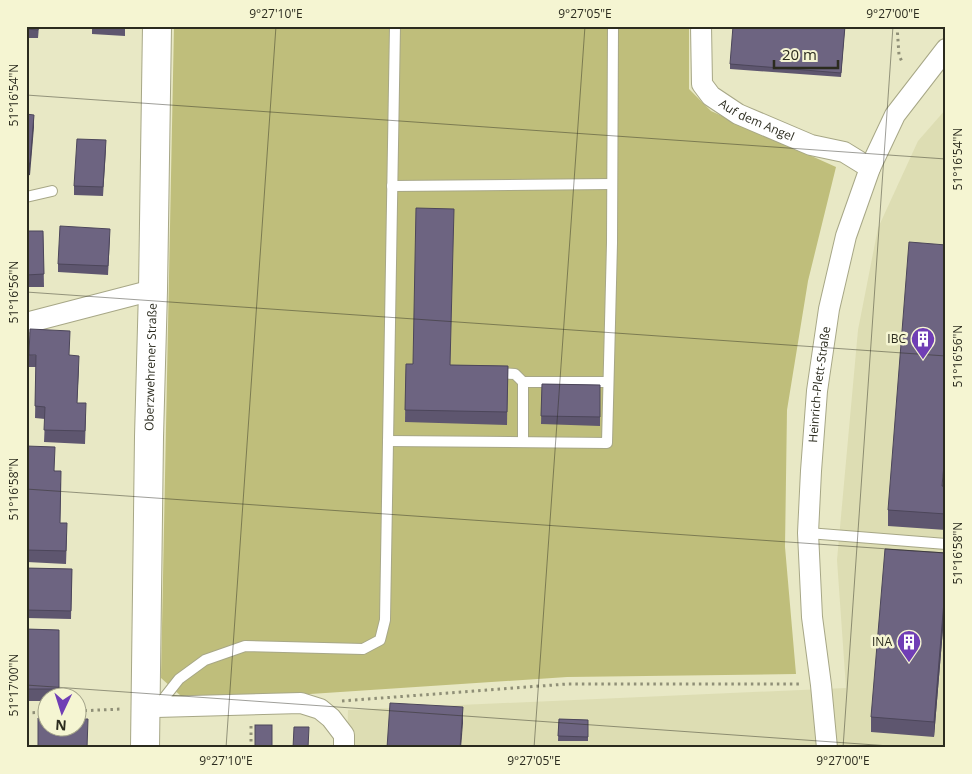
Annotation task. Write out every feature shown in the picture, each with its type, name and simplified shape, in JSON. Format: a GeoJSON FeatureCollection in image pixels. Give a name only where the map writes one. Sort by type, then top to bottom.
{"type":"FeatureCollection","features":[{"type":"Feature","properties":{"kind":"main road","name":"Oberzwehrener Straße"},"geometry":{"type":"LineString","coordinates":[[145,748],[151,707],[149,437],[157,26]]}},
{"type":"Feature","properties":{"kind":"street","name":"Auf dem Angel"},"geometry":{"type":"LineString","coordinates":[[700,26],[702,84],[711,96],[738,114],[811,145],[844,152],[870,168]]}},
{"type":"Feature","properties":{"kind":"street","name":"Heinrich-Plett-Straße"},"geometry":{"type":"LineString","coordinates":[[827,748],[812,617],[808,533],[817,391],[829,309],[846,236],[870,168],[895,115],[946,49]]}},
{"type":"Feature","properties":{"kind":"street"},"geometry":{"type":"LineString","coordinates":[[26,323],[153,290]]}},
{"type":"Feature","properties":{"kind":"street"},"geometry":{"type":"LineString","coordinates":[[151,707],[301,703],[320,709],[331,718],[344,735],[344,748]]}},
{"type":"Feature","properties":{"kind":"lane"},"geometry":{"type":"LineString","coordinates":[[151,707],[179,679],[205,660],[245,646],[363,649],[380,640],[385,620],[395,26]]}},
{"type":"Feature","properties":{"kind":"lane"},"geometry":{"type":"LineString","coordinates":[[388,441],[607,443],[613,26]]}},
{"type":"Feature","properties":{"kind":"lane"},"geometry":{"type":"LineString","coordinates":[[392,186],[612,184]]}},
{"type":"Feature","properties":{"kind":"lane"},"geometry":{"type":"LineString","coordinates":[[26,197],[52,190]]}},
{"type":"Feature","properties":{"kind":"lane"},"geometry":{"type":"LineString","coordinates":[[487,372],[515,374],[523,382],[608,382]]}},
{"type":"Feature","properties":{"kind":"lane"},"geometry":{"type":"LineString","coordinates":[[523,382],[523,442]]}},
{"type":"Feature","properties":{"kind":"lane"},"geometry":{"type":"LineString","coordinates":[[808,533],[946,544]]}},
{"type":"Feature","properties":{"kind":"path"},"geometry":{"type":"LineString","coordinates":[[897,26],[899,55],[902,62]]}},
{"type":"Feature","properties":{"kind":"path"},"geometry":{"type":"LineString","coordinates":[[320,709],[332,701],[568,684],[821,684]]}},
{"type":"Feature","properties":{"kind":"path"},"geometry":{"type":"LineString","coordinates":[[88,711],[151,707]]}},
{"type":"Feature","properties":{"kind":"shaded area"},"geometry":{"type":"Polygon","coordinates":[[[174,26],[689,26],[689,89],[711,111],[836,167],[808,281],[787,410],[785,547],[796,674],[567,677],[280,696],[181,696],[161,678],[174,26]]]}},
{"type":"Feature","properties":{"kind":"shaded area"},"geometry":{"type":"Polygon","coordinates":[[[946,109],[946,748],[347,748],[348,710],[846,688],[837,560],[858,330],[878,228],[918,141],[946,109]]]}},
{"type":"Feature","properties":{"kind":"building"},"geometry":{"type":"Polygon","coordinates":[[[26,26],[38,26],[38,30],[26,29],[26,26]]]}},
{"type":"Feature","properties":{"kind":"building"},"geometry":{"type":"Polygon","coordinates":[[[733,26],[845,26],[841,73],[730,64],[733,26]]]}},
{"type":"Feature","properties":{"kind":"building"},"geometry":{"type":"Polygon","coordinates":[[[26,114],[34,115],[30,163],[26,164],[26,114]]]}},
{"type":"Feature","properties":{"kind":"building"},"geometry":{"type":"Polygon","coordinates":[[[77,139],[106,140],[103,187],[74,186],[77,139]]]}},
{"type":"Feature","properties":{"kind":"building"},"geometry":{"type":"Polygon","coordinates":[[[416,208],[454,209],[450,365],[508,366],[507,412],[405,410],[406,364],[413,364],[416,208]]]}},
{"type":"Feature","properties":{"kind":"building"},"geometry":{"type":"Polygon","coordinates":[[[60,226],[110,229],[108,266],[58,264],[60,226]]]}},
{"type":"Feature","properties":{"kind":"building"},"geometry":{"type":"Polygon","coordinates":[[[26,231],[43,231],[44,274],[26,275],[26,231]]]}},
{"type":"Feature","properties":{"kind":"building","name":"IBC"},"geometry":{"type":"Polygon","coordinates":[[[909,242],[946,245],[946,444],[942,486],[946,487],[946,514],[888,510],[909,242]]]}},
{"type":"Feature","properties":{"kind":"building"},"geometry":{"type":"Polygon","coordinates":[[[30,329],[70,331],[69,355],[79,356],[77,403],[86,403],[85,431],[44,430],[45,407],[35,406],[36,355],[29,355],[30,329]]]}},
{"type":"Feature","properties":{"kind":"building"},"geometry":{"type":"Polygon","coordinates":[[[542,384],[600,385],[600,417],[541,416],[542,384]]]}},
{"type":"Feature","properties":{"kind":"building"},"geometry":{"type":"Polygon","coordinates":[[[26,446],[55,447],[54,471],[61,471],[60,523],[67,523],[66,551],[27,550],[26,446]]]}},
{"type":"Feature","properties":{"kind":"building","name":"INA"},"geometry":{"type":"Polygon","coordinates":[[[885,549],[946,553],[946,577],[934,722],[871,717],[885,549]]]}},
{"type":"Feature","properties":{"kind":"building"},"geometry":{"type":"Polygon","coordinates":[[[26,568],[72,569],[71,611],[26,610],[26,568]]]}},
{"type":"Feature","properties":{"kind":"building"},"geometry":{"type":"Polygon","coordinates":[[[26,629],[59,630],[59,686],[38,686],[38,689],[26,689],[26,629]]]}},
{"type":"Feature","properties":{"kind":"building"},"geometry":{"type":"Polygon","coordinates":[[[390,703],[463,707],[460,748],[387,748],[390,703]]]}},
{"type":"Feature","properties":{"kind":"building"},"geometry":{"type":"Polygon","coordinates":[[[559,719],[588,720],[588,737],[558,736],[559,719]]]}},
{"type":"Feature","properties":{"kind":"building"},"geometry":{"type":"Polygon","coordinates":[[[255,725],[272,725],[272,748],[255,748],[255,725]]]}},
{"type":"Feature","properties":{"kind":"building"},"geometry":{"type":"Polygon","coordinates":[[[294,727],[309,727],[308,748],[293,748],[294,727]]]}},
{"type":"Feature","properties":{"kind":"building"},"geometry":{"type":"Polygon","coordinates":[[[38,736],[87,736],[87,748],[38,748],[38,736]]]}},
{"type":"Feature","properties":{"kind":"place","name":"IBC"},"geometry":{"type":"Point","coordinates":[923,360]}},
{"type":"Feature","properties":{"kind":"place","name":"INA"},"geometry":{"type":"Point","coordinates":[909,663]}}]}
